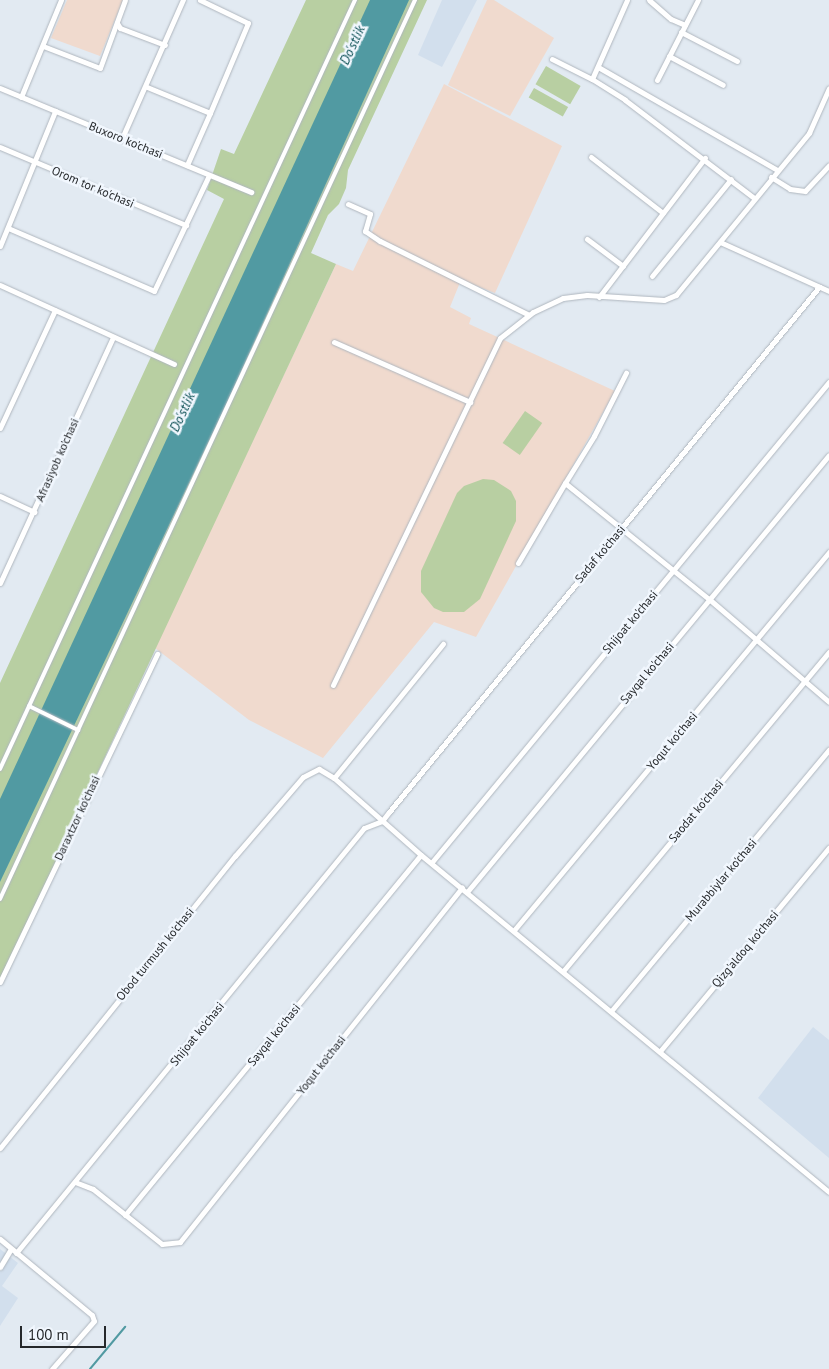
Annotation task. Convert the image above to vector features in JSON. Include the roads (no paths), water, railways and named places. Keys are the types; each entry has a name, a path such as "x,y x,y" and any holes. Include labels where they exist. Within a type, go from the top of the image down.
{"street":[{"path":"21,97 61,0"},
{"path":"42,46 100,68 125,0"},
{"path":"122,138 165,46 183,0"},
{"path":"187,166 248,23 200,0"},
{"path":"0,769 355,0"},
{"path":"0,899 415,0"},
{"path":"592,79 627,0"},
{"path":"649,0 671,19 685,25"},
{"path":"657,80 698,0"},
{"path":"117,23 120,28 165,46"},
{"path":"681,32 737,61"},
{"path":"669,56 723,85"},
{"path":"552,59 592,79 626,100 754,198"},
{"path":"598,67 777,170"},
{"path":"147,86 210,113"},
{"name":"Buxoro ko'chasi","path":"0,88 54,112 251,192"},
{"path":"333,685 500,338 529,315 563,298 599,296 664,300 676,295 809,133 829,88"},
{"path":"0,246 54,112"},
{"name":"Orom tor ko'chasi","path":"0,148 186,225"},
{"path":"591,156 663,213"},
{"path":"599,296 704,158"},
{"path":"771,177 790,189 805,191 829,165"},
{"path":"8,228 154,291 209,175"},
{"path":"652,276 731,179"},
{"path":"348,204 370,214 365,231 380,241 529,315"},
{"path":"587,238 623,266"},
{"path":"720,242 829,292"},
{"path":"0,285 174,364"},
{"name":"Sadaf ko'chasi","path":"382,821 819,287"},
{"path":"0,428 55,310"},
{"name":"Afrasiyob ko'chasi","path":"0,583 113,337"},
{"path":"334,342 470,402"},
{"path":"518,563 594,436 626,373"},
{"name":"Shijoat ko'chasi","path":"432,862 829,382"},
{"name":"Sayqal ko'chasi","path":"467,892 829,455"},
{"path":"565,483 709,599 803,682 829,702"},
{"path":"0,496 34,512"},
{"name":"Yoqut ko'chasi","path":"514,930 829,552"},
{"path":"443,644 334,778 422,855 661,1050 692,1081 829,1192"},
{"name":"Saodat ko'chasi","path":"564,970 829,652"},
{"name":"Daraxtzor ko'chasi","path":"0,982 157,654"},
{"path":"29,706 78,730"},
{"name":"Murabbiylar ko'chasi","path":"612,1010 829,750"},
{"name":"Obod turmush ko'chasi","path":"0,1148 235,856 303,777 319,769 334,778"},
{"name":"Shijoat ko'chasi","path":"0,1267 75,1182 364,828 382,821"},
{"name":"Qizg'aldoq ko'chasi","path":"661,1050 829,848"},
{"name":"Sayqal ko'chasi","path":"125,1214 422,855"},
{"name":"Yoqut ko'chasi","path":"125,1214 162,1244 180,1242 462,887"},
{"path":"75,1182 93,1189 125,1214"},
{"path":"0,1239 92,1314 94,1321 52,1369"}],"water":[{"name":"Do'stlik","path":"370,0 409,0 226,405 0,882 0,799"}],"waterway":[{"path":"90,1369 125,1327"}]}
